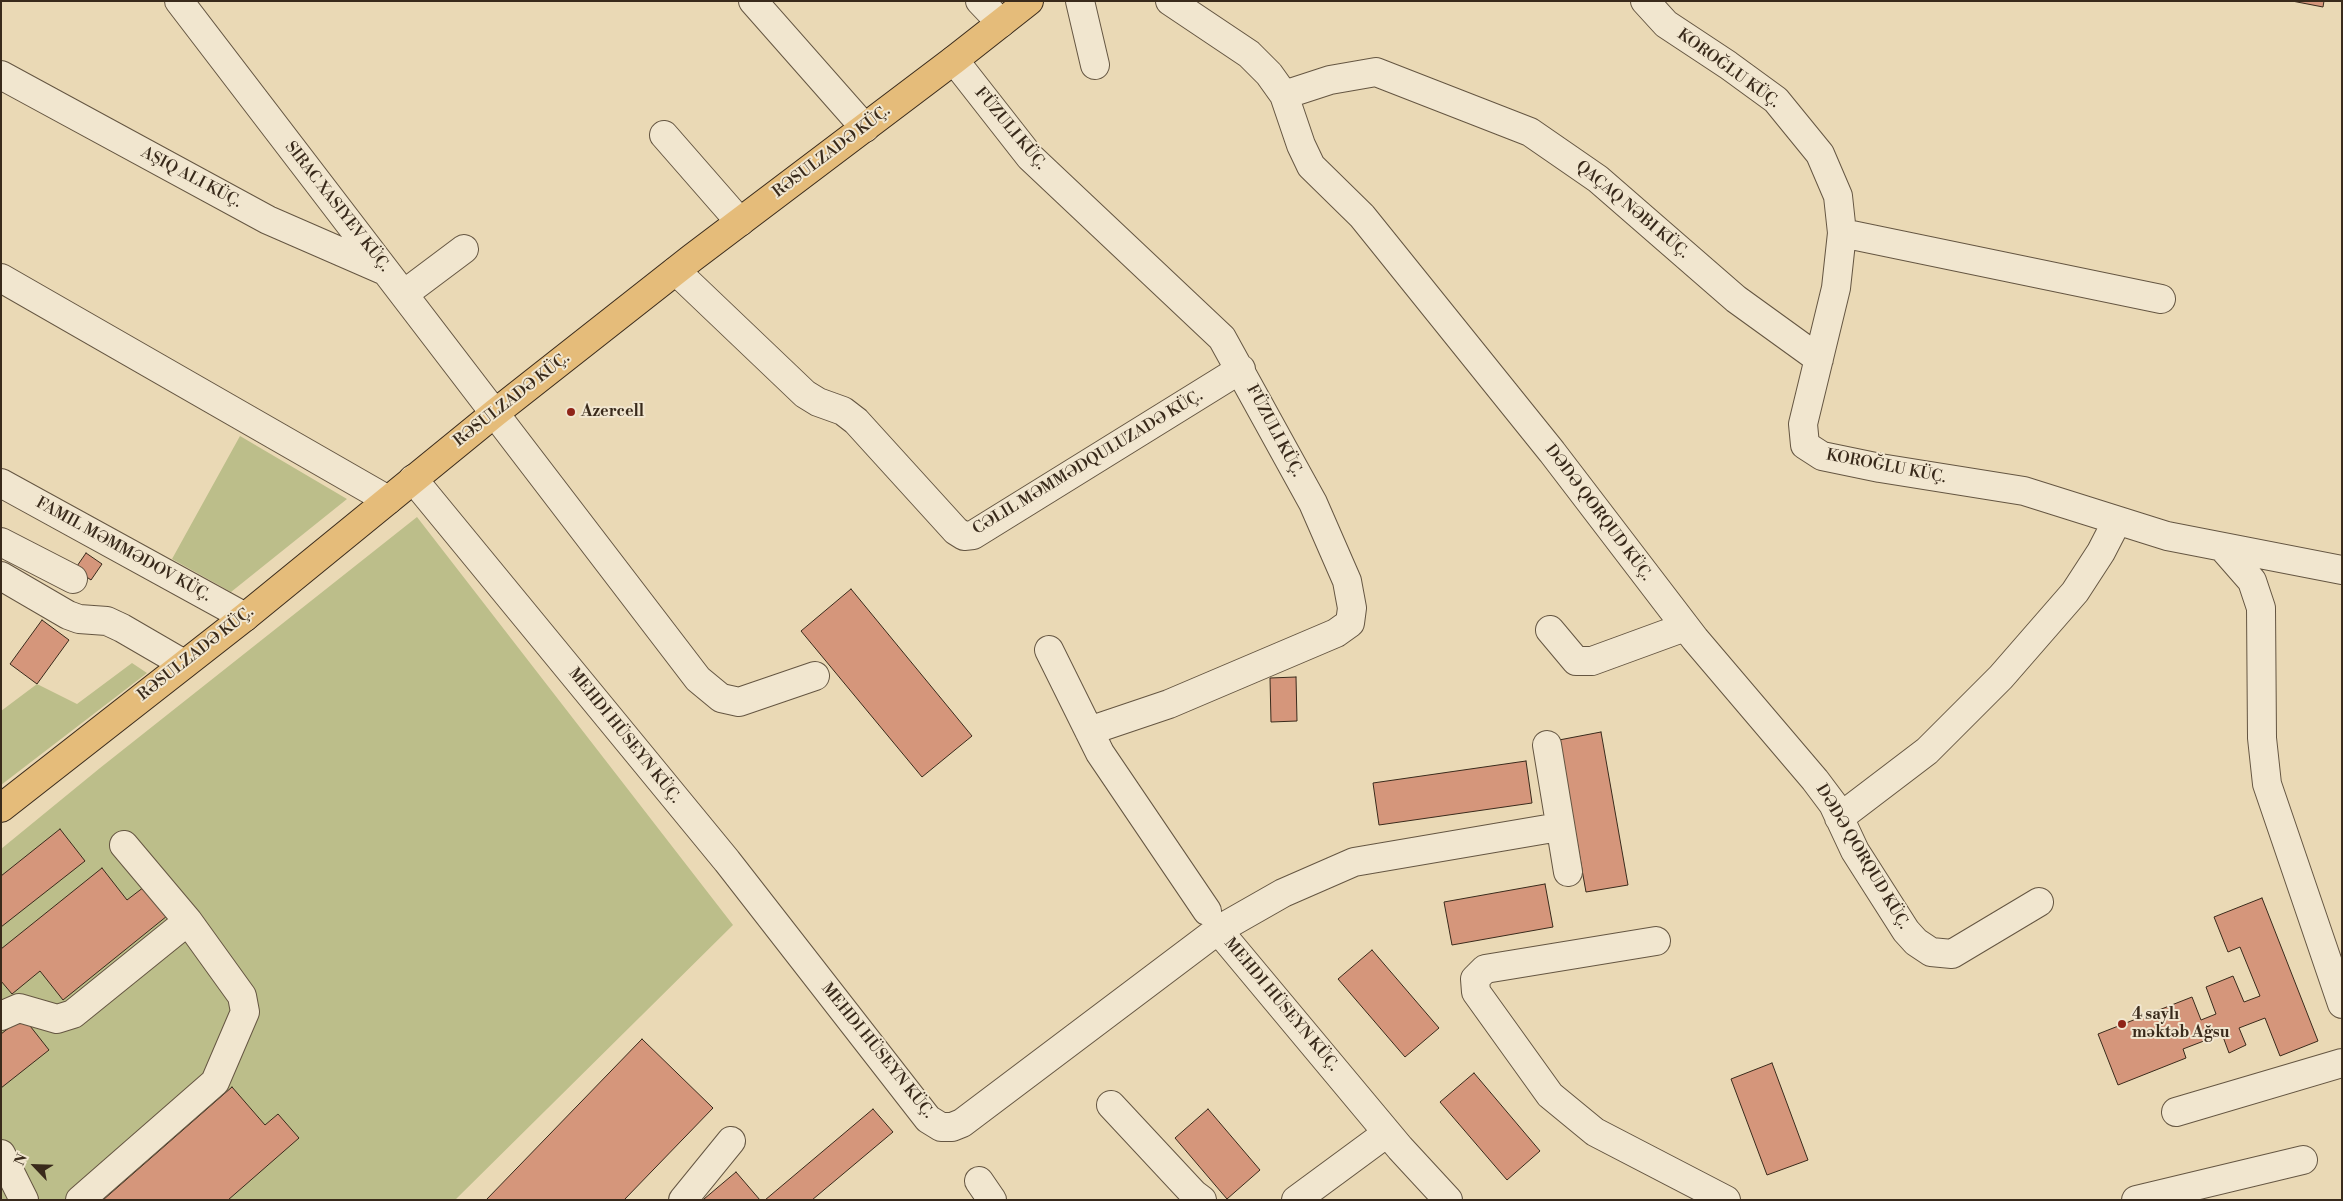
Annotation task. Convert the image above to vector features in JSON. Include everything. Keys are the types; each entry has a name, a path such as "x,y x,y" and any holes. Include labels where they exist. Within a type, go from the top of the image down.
{"main road":[{"name":"RƏSULZADƏ KÜÇ.","path":"1,808 245,617 495,413 676,271 1029,1"}],"street":[{"path":"753,1 865,128"},
{"path":"980,1 1001,23"},
{"path":"1080,1 1095,65"},
{"name":"DƏDƏ QORQUD KÜÇ.","path":"1170,1 1249,54 1269,74 1284,95 1301,145 1311,166 1362,216 1552,452 1685,627 1815,780 1833,804 1855,851 1906,931 1916,942 1932,952 1952,954 2038,902"},
{"name":"KOROĞLU KÜÇ.","path":"1645,1 1666,24 1728,65 1776,100 1820,154 1838,196 1842,233 1836,288 1803,424 1806,445 1822,456 1880,468 2024,491 2167,536 2224,549 2342,570"},
{"path":"185,5 698,679 721,698 738,702 815,676"},
{"name":"FÜZULI KÜÇ.","path":"954,60 1030,157 1222,338 1313,503 1348,581 1352,608 1350,623 1336,632 1169,704 1089,731"},
{"name":"QAÇAQ NƏBI KÜÇ.","path":"1284,95 1330,80 1376,72 1530,132 1598,179 1736,299 1819,359"},
{"path":"1,75 268,220 386,271"},
{"path":"664,135 740,222"},
{"path":"1842,233 2161,299"},
{"path":"404,294 464,249"},
{"name":"CƏLIL MƏMMƏDQULUZADƏ KÜÇ.","path":"676,271 805,394 818,402 843,410 856,421 956,531 964,536 973,535 1241,370"},
{"path":"1,278 388,500"},
{"name":"MEHDI HÜSEYN KÜÇ.","path":"413,479 727,861 928,1119 941,1126 952,1127 962,1123 1212,920 1387,1133 1448,1200"},
{"name":"FAMIL MƏMMƏDOV KÜÇ.","path":"1,483 245,617"},
{"path":"1840,818 1927,751 2001,677 2074,592 2100,552 2117,521"},
{"path":"1,542 73,579"},
{"path":"2224,549 2252,581 2261,608 2262,738 2267,784 2342,1004"},
{"path":"1,576 68,615 79,619 107,622 184,664"},
{"path":"1550,630 1576,661 1592,661 1685,627"},
{"path":"1049,650 1100,753 1212,920 1283,893 1354,862 1559,827"},
{"path":"1547,745 1559,827 1568,872"},
{"path":"80,1200 215,1082 245,1012 242,996 188,921 124,844"},
{"path":"1,1016 19,1008 58,1019 73,1014 188,921"},
{"path":"1656,940 1485,969 1475,979 1476,992 1550,1095 1595,1132 1726,1200"},
{"path":"2176,1112 2342,1063"},
{"path":"1111,1104 1194,1194 1202,1200"},
{"path":"1296,1200 1387,1133"},
{"path":"683,1200 731,1141"},
{"path":"1,1154 24,1200"},
{"path":"2136,1200 2302,1160"}],"green space":[{"path":"240,436 347,499 231,592 172,559"},
{"path":"417,517 733,925 455,1200 1,1200 1,849 100,768"},
{"path":"132,663 147,673 1,785 1,711 37,684 77,704"}],"building":[{"path":"2292,1 2324,1 2323,7"},
{"path":"86,553 102,564 91,580 75,569"},
{"path":"851,589 972,736 922,777 801,631"},
{"path":"42,620 69,640 37,684 10,664"},
{"path":"1296,677 1297,721 1271,722 1270,678"},
{"path":"1601,732 1628,885 1586,892 1559,740"},
{"path":"1526,761 1532,803 1379,825 1373,783"},
{"path":"60,829 85,861 1,927 1,876"},
{"path":"102,868 127,900 144,887 167,916 63,1000 40,971 12,994 1,981 1,949"},
{"path":"1545,884 1553,927 1452,945 1444,902"},
{"path":"2262,898 2318,1041 2280,1056 2265,1018 2239,1028 2246,1045 2229,1053 2222,1034 2183,1049 2186,1058 2118,1085 2098,1034 2192,997 2201,1020 2216,1014 2206,987 2233,976 2244,1002 2260,996 2240,947 2228,952 2214,917"},
{"path":"1372,950 1439,1028 1405,1057 1338,979"},
{"path":"23,1017 49,1050 1,1088 1,1034"},
{"path":"642,1039 713,1108 624,1200 486,1200"},
{"path":"1772,1063 1808,1160 1767,1175 1731,1079"},
{"path":"1474,1073 1540,1151 1507,1180 1440,1102"},
{"path":"232,1087 265,1125 278,1114 299,1138 228,1200 103,1200"},
{"path":"873,1109 893,1132 812,1200 765,1200"},
{"path":"1208,1109 1260,1170 1227,1199 1175,1138"},
{"path":"736,1172 760,1200 704,1200 704,1199"}],"place":[{"name":"Azercell","path":"571,412"},
{"name":"4 saylı məktəb Ağsu","path":"2122,1024"}]}
